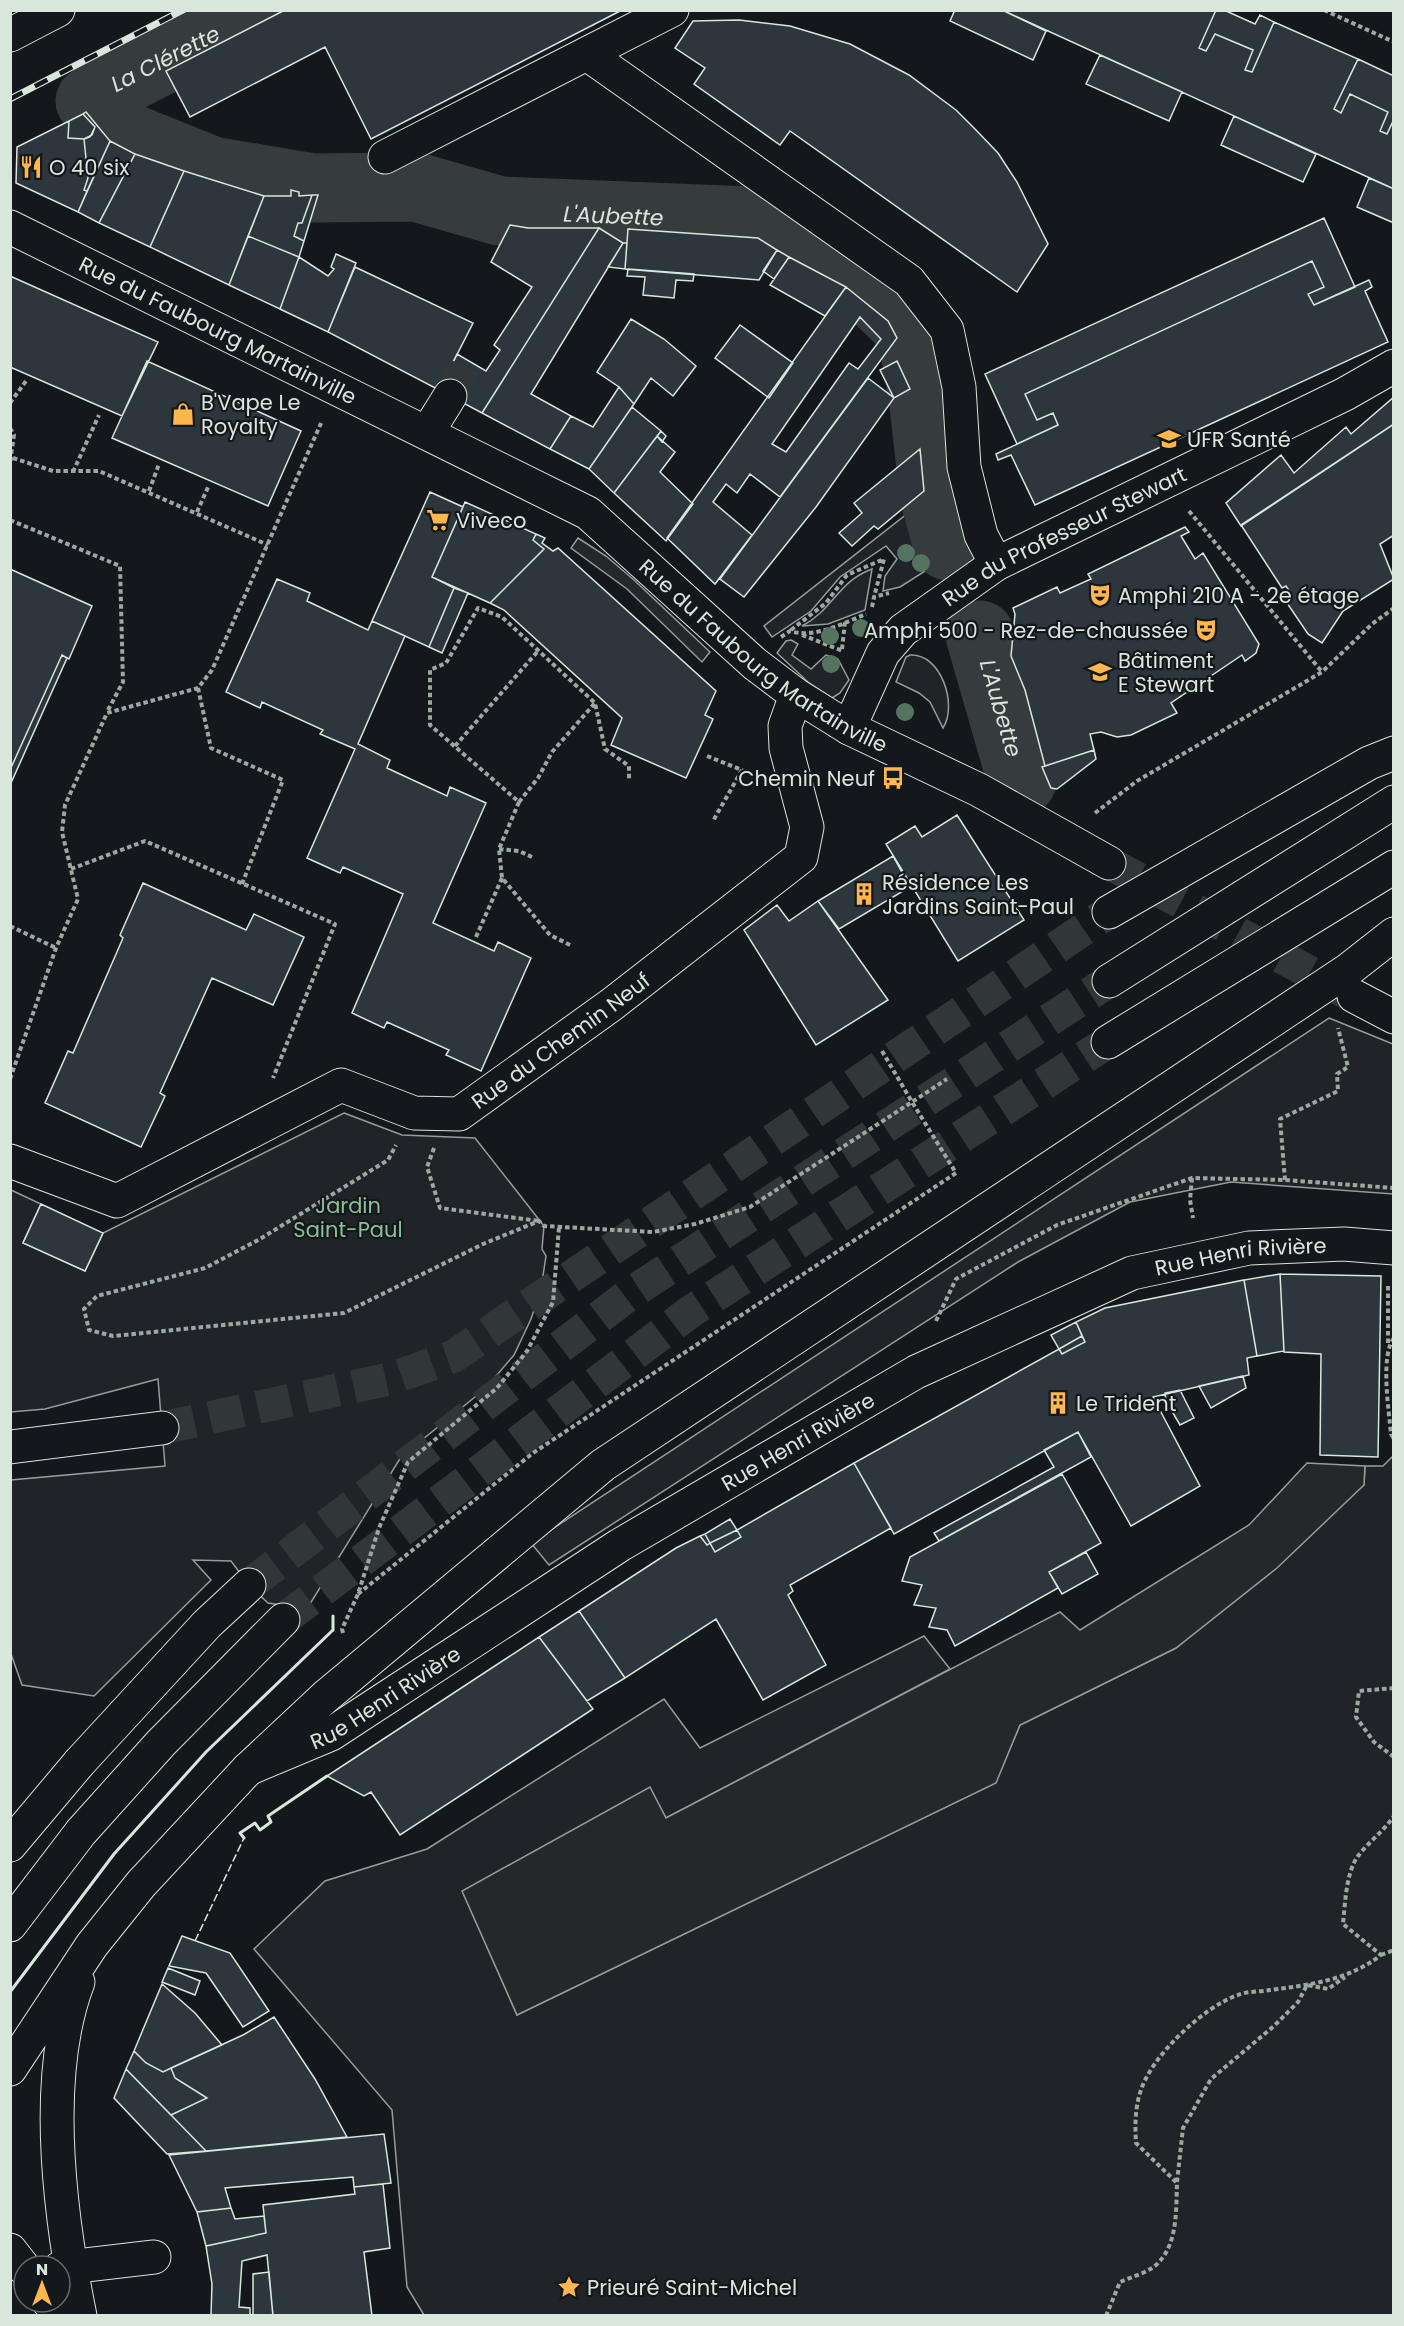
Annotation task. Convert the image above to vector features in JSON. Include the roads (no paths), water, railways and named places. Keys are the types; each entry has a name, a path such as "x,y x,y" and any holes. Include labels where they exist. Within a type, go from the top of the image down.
{"main road":[{"path":"10,35 58,10"},
{"path":"385,157 672,10"},
{"path":"587,54 909,282 947,330 959,387 964,467 981,535 996,564"},
{"name":"Rue du Faubourg Martainville","path":"10,227 588,513 755,664 796,695 849,728 979,790 1109,863"},
{"name":"Rue du Professeur Stewart","path":"849,728 883,653 903,630 996,564 1345,394 1394,366"},
{"path":"427,433 450,396"},
{"name":"Rue du Chemin Neuf","path":"10,1161 117,1201 341,1085 414,1113 459,1114 611,1005 801,858 807,827 786,748 785,726 796,695"},
{"path":"1109,912 1370,763 1394,753"},
{"path":"1109,981 1394,802"},
{"path":"1108,1042 1394,867"},
{"path":"10,2069 92,1945 141,1884 248,1769 355,1671 603,1465 1348,970 1394,934"},
{"name":"Rue Henri Rivière","path":"248,1769 331,1734 620,1545 916,1372 1132,1273 1250,1248 1344,1244 1394,1248"},
{"path":"10,1447 162,1428"},
{"path":"10,1845 79,1764 183,1649 249,1585"},
{"path":"10,1925 81,1832 153,1752 284,1620"},
{"path":"64,2254 56,2140 59,2081 65,2032 75,1991 92,1945"},
{"path":"72,2267 154,2257"},
{"path":"72,2290 80,2316"}],"waterway":[{"name":"La Clérette","path":"101,91 261,10"},
{"path":"90,101 101,91"},
{"name":"L'Aubette","path":"90,101 120,134 212,171 313,188 416,187 500,211 750,221 857,278 911,330 923,396 934,495 948,546"},
{"name":"L'Aubette","path":"980,635 1022,781"}],"tunnel":[{"path":"450,396 467,360"},
{"path":"1109,863 1353,996"},
{"path":"162,1428 393,1378 454,1356 1109,912"},
{"path":"249,1585 631,1293 1109,981"},
{"path":"283,1620 690,1312 1108,1042"}],"railway":[{"path":"10,99 183,10"}],"place":[{"name":"O 40 six","path":"31,167"},
{"name":"B'Vape Le Royalty","path":"183,414"},
{"name":"UFR Santé","path":"1169,439"},
{"name":"Viveco","path":"438,520"},
{"name":"Amphi 210 A - 2e étage","path":"1100,595"},
{"name":"Amphi 500 - Rez-de-chaussée","path":"1206,630"},
{"name":"Bâtiment E Stewart","path":"1100,672"},
{"name":"Chemin Neuf","path":"893,778"},
{"name":"Résidence Les Jardins Saint-Paul","path":"864,894"},
{"name":"Le Trident","path":"1058,1403"},
{"name":"Prieuré Saint-Michel","path":"569,2287"}],"park label":[{"name":"Jardin Saint-Paul","path":"348,1217"}]}
